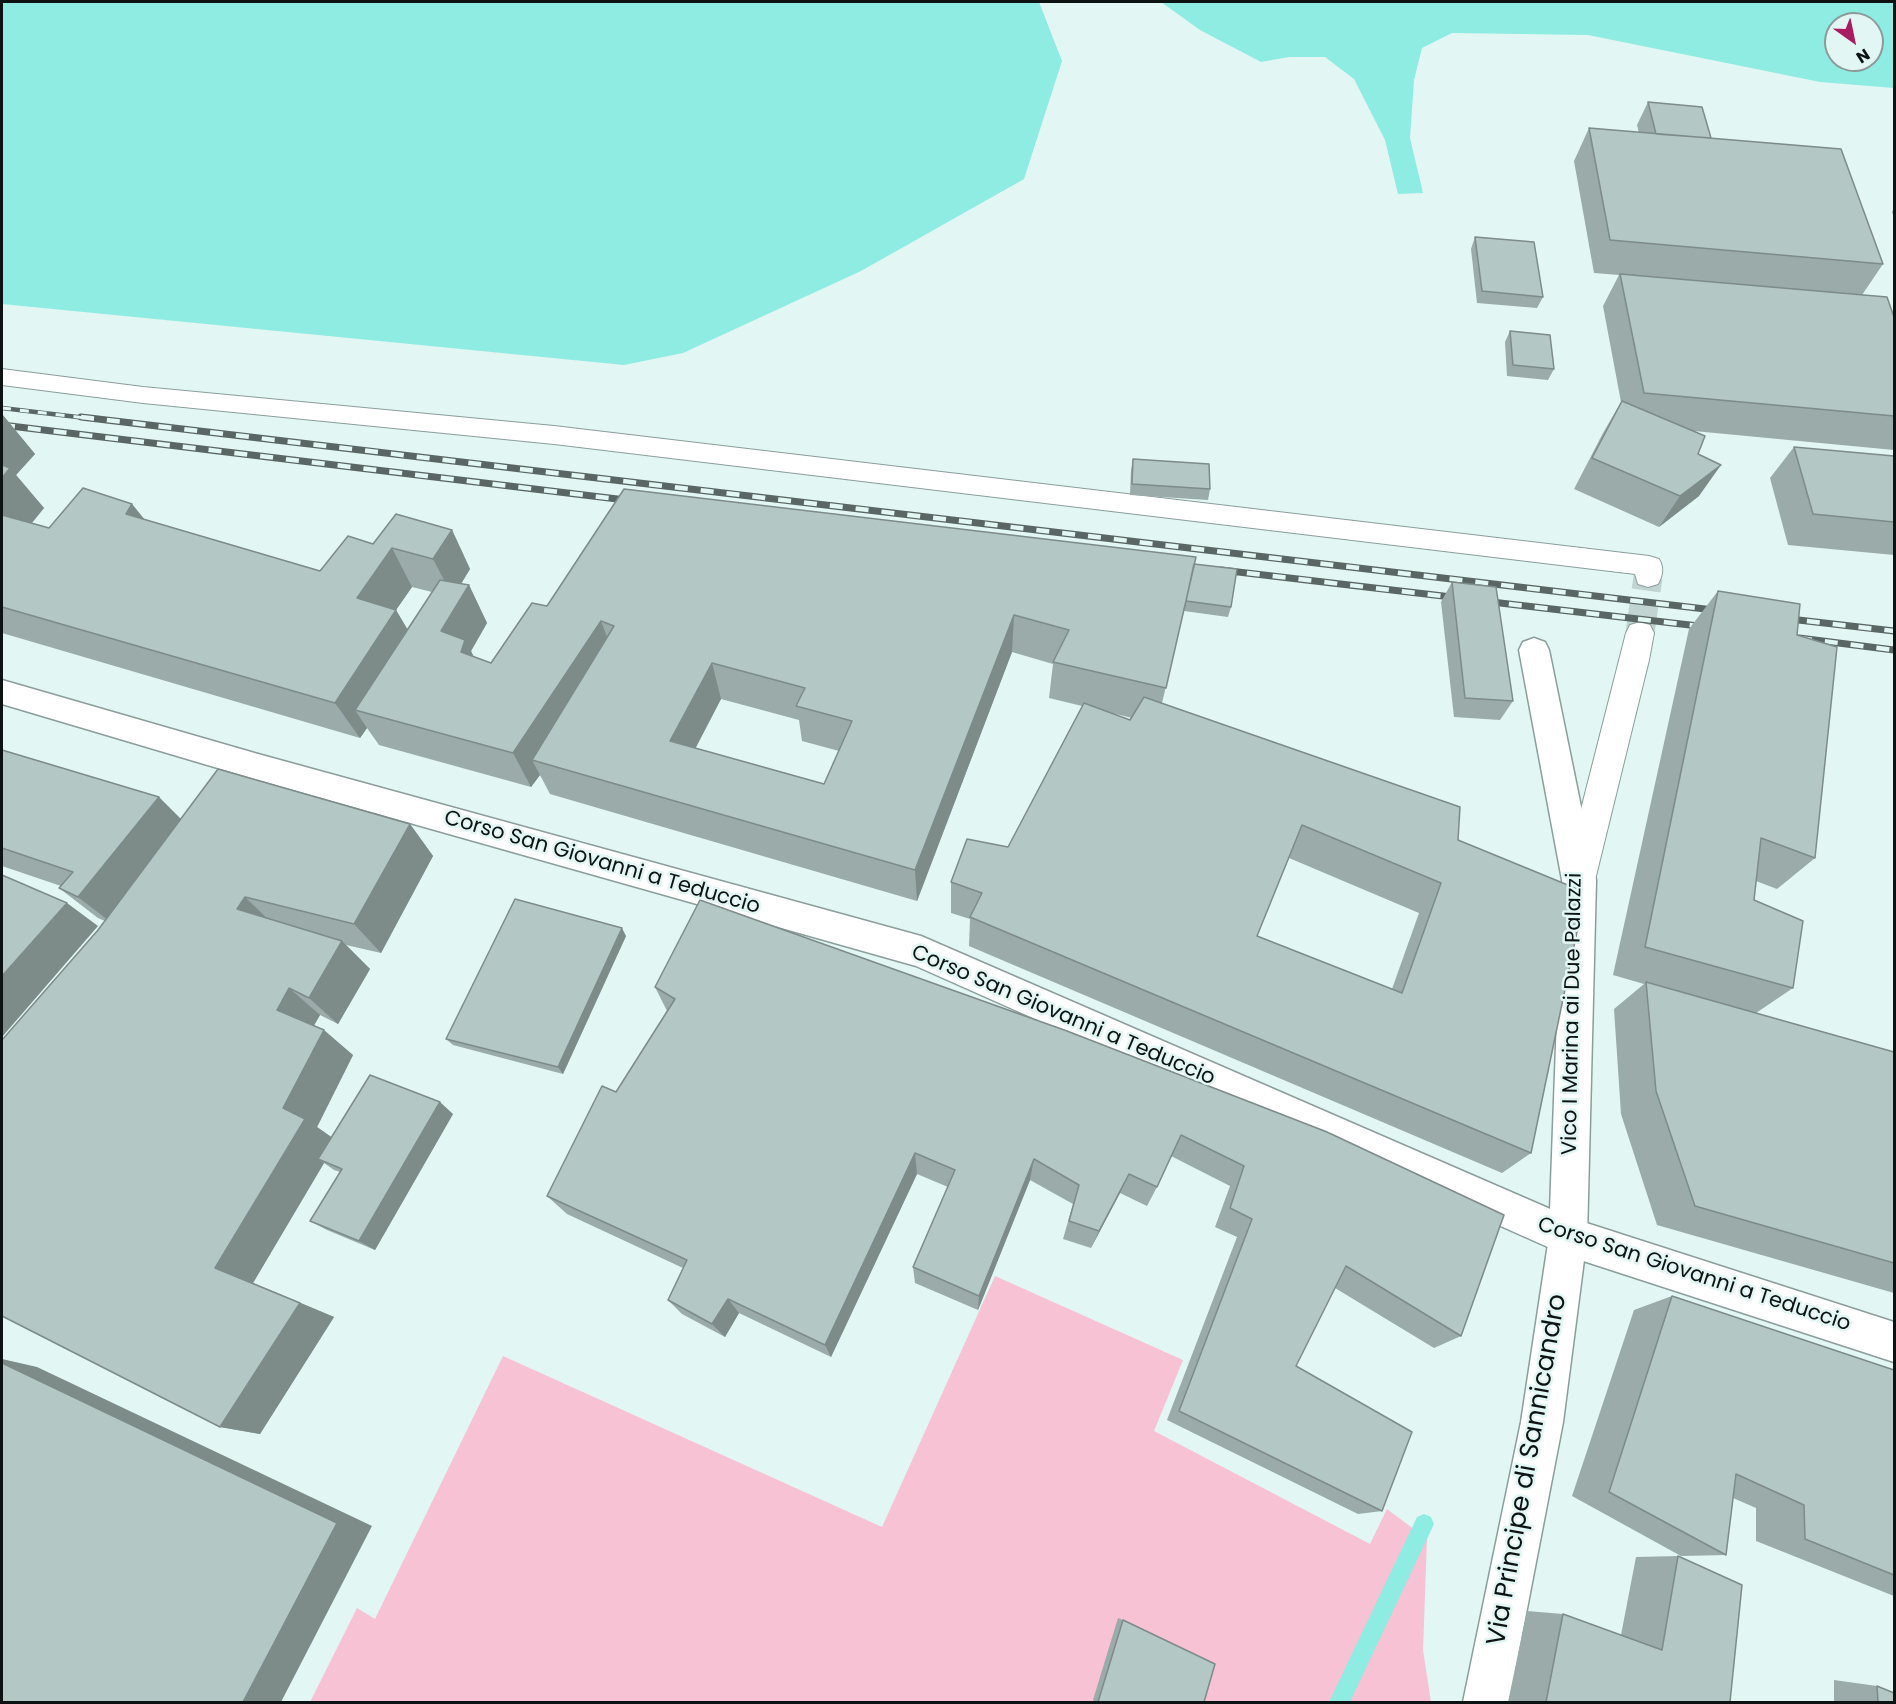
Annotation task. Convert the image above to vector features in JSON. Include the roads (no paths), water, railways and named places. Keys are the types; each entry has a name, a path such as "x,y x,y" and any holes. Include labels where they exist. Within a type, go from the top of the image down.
{"main road":[{"name":"Vico I Marina ai Due Palazzi","path":"1534,650 1579,880 1568,1238"},
{"name":"Corso San Giovanni a Teduccio","path":"2,692 248,780 921,952 1568,1238 1894,1342"},
{"name":"Via Principe di Sannicandro","path":"1486,1702 1542,1422 1568,1238"}],"street":[{"path":"2,377 143,395 554,435 1649,566 1648,577"},
{"path":"1579,880 1640,633"}],"water":[{"path":"2,2 1039,2 1062,61 1024,179 861,271 683,353 624,365 2,304"},
{"path":"1161,2 1894,2 1894,88 1820,82 1588,35 1452,33 1422,48 1414,80 1410,138 1423,193 1398,194 1385,140 1354,79 1325,57 1289,57 1261,62 1200,30"}],"waterway":[{"path":"1339,1702 1424,1524"}],"tunnel":[{"path":"1640,633 1648,577"}],"railway":[{"path":"2,408 94,419"},
{"path":"81,417 1722,611"},
{"path":"2,425 634,501"},
{"path":"1221,570 1460,598"},
{"path":"1483,601 1707,627"},
{"path":"1781,618 1894,631"},
{"path":"1799,638 1894,650"}]}
